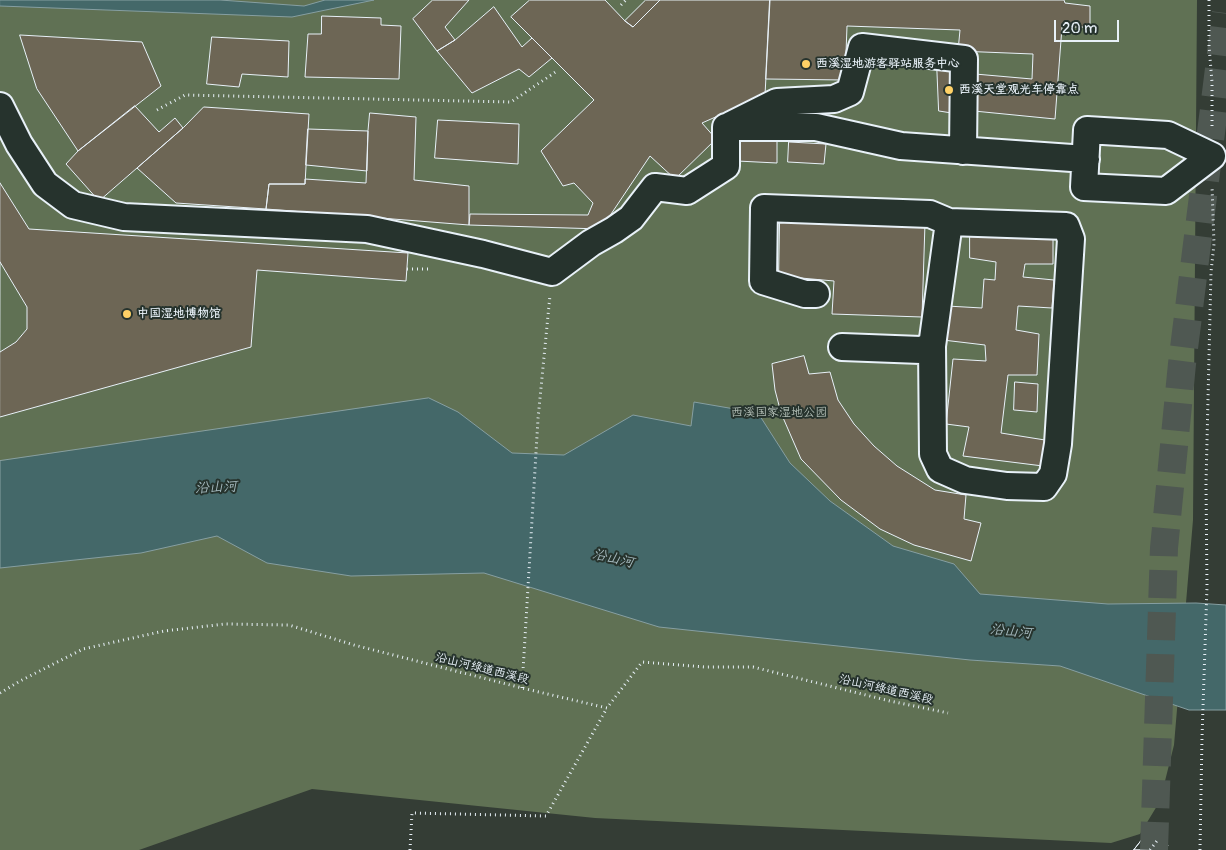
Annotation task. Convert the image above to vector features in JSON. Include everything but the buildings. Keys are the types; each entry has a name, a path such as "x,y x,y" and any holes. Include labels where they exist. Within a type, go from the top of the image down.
{"street":[{"path":"726,127 777,102 834,99 850,92 862,47 964,59 963,150"},
{"path":"0,106 19,144 45,184 73,205 124,217 367,229 483,254 552,272 591,242 614,230 631,218 654,187 687,192 726,166 726,127"},
{"path":"726,127 816,127 901,146 1086,159"},
{"path":"1087,130 1168,135 1212,156 1166,192 1084,187 1087,130"},
{"path":"816,294 805,294 763,281 764,208 930,214 949,222 1066,226 1070,239 1058,444 1053,474 1044,487 1007,486 964,480 940,469 933,454 932,346 949,222"},
{"path":"842,347 921,350 932,346"}],"path":[{"path":"621,5 626,0"},
{"path":"1200,850 1207,586 1206,484 1211,272 1214,244 1209,0"},
{"path":"157,110 185,95 511,102 557,71"},
{"path":"522,688 538,419 552,272"},
{"name":"沿山河绿道西溪段","path":"0,692 83,649 164,631 224,624 289,626 354,646 607,708 642,662 705,667 753,667 948,713"},
{"path":"410,850 412,813 546,816 607,708"},
{"path":"1150,850 1159,838"}],"green space":[{"name":"西溪国家湿地公园","path":"0,0 1197,0 1193,520 1174,745 1160,801 1140,834 1111,843 595,818 312,789 139,850 0,850"}],"water":[{"path":"0,0 220,0 304,6 325,0 374,0 292,17 0,6"},
{"name":"沿山河","path":"429,398 458,412 512,453 564,455 633,415 691,426 694,402 758,413 790,463 830,501 893,546 954,564 980,594 1108,604 1196,603 1226,605 1226,710 1189,710 1060,666 970,660 659,627 484,573 351,576 267,563 217,536 141,553 0,568 0,461"}],"tunnel":[{"path":"1154,850 1164,548 1182,364 1226,13"}],"place":[{"name":"西溪湿地游客驿站服务中心","path":"806,64"},
{"name":"西溪天堂观光车停靠点","path":"949,90"},
{"name":"中国湿地博物馆","path":"127,314"}]}
